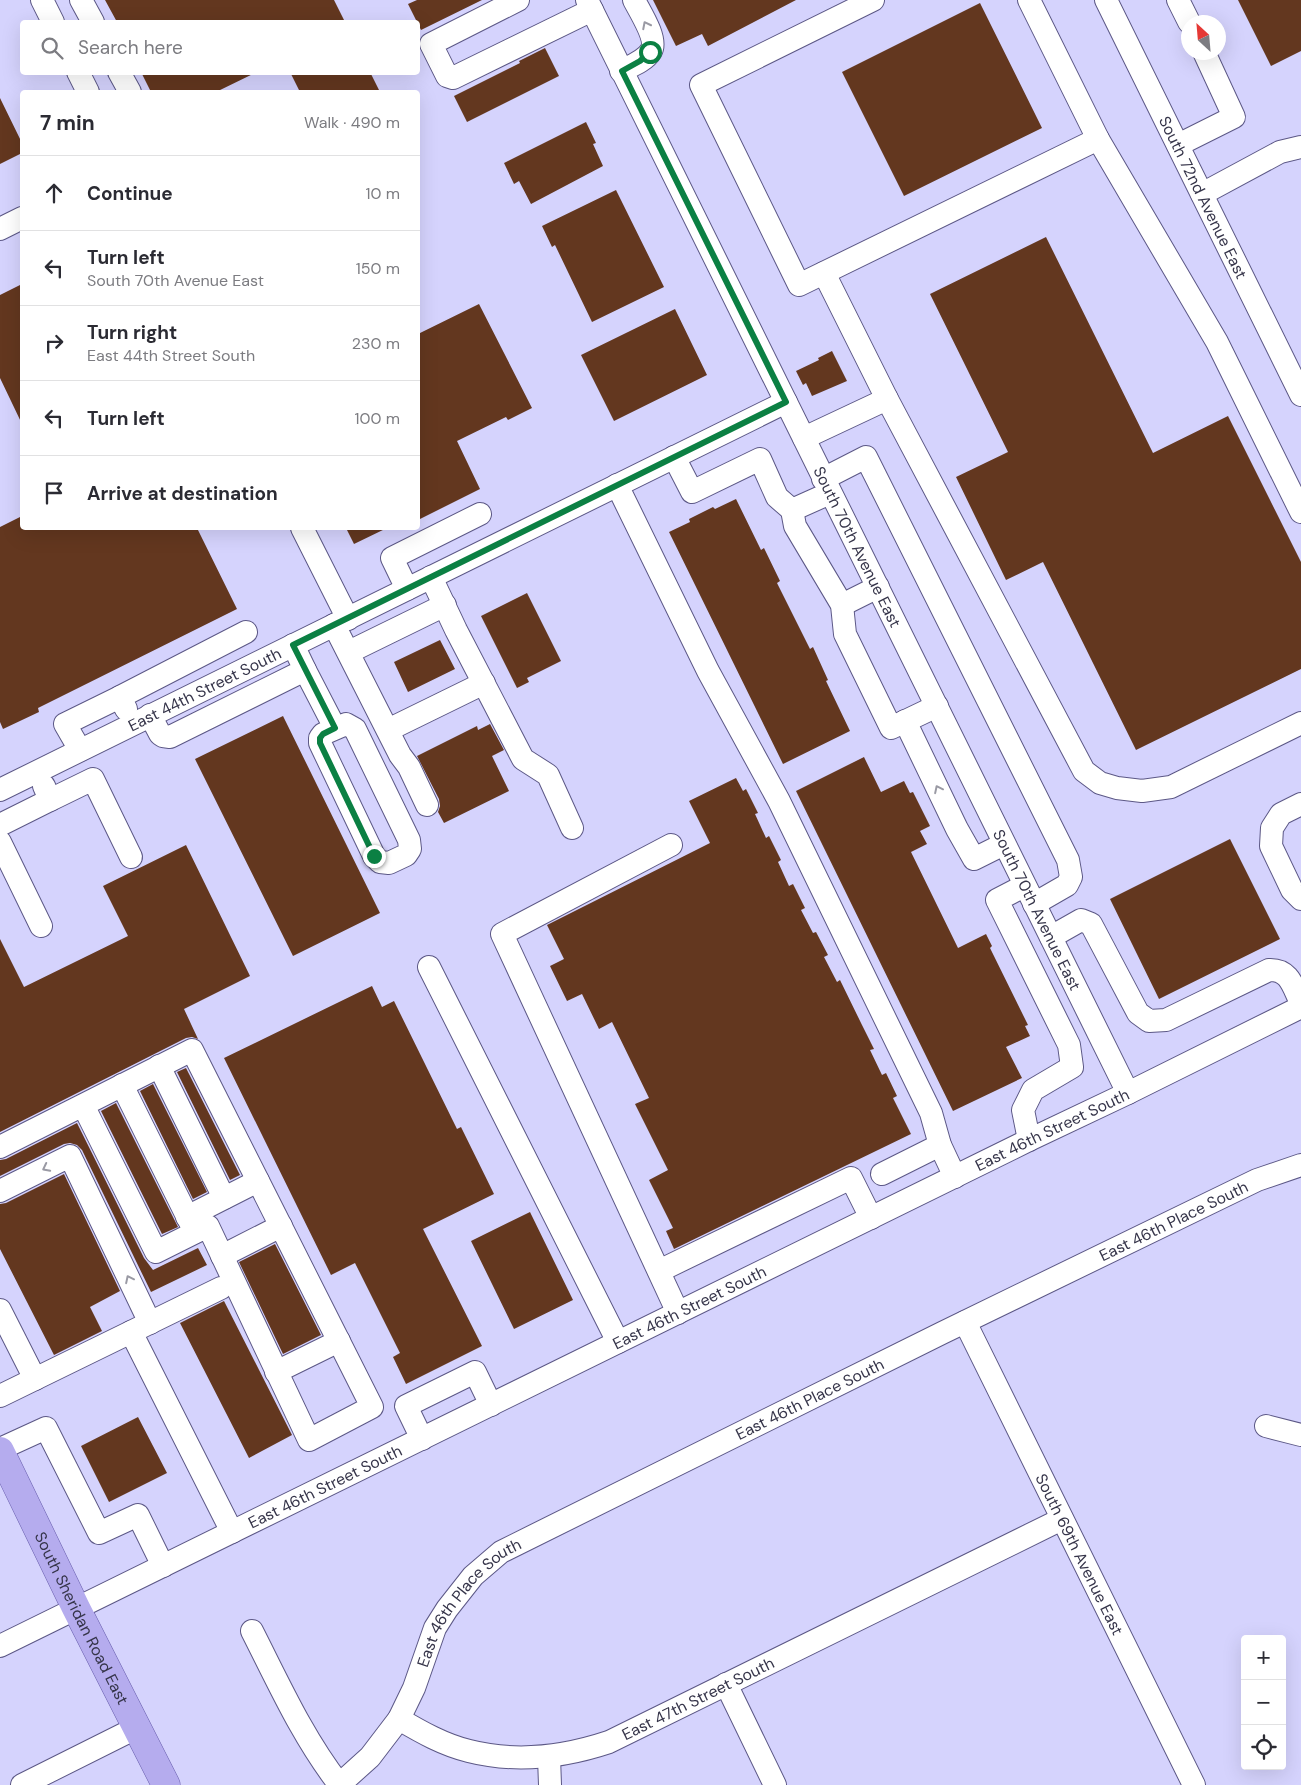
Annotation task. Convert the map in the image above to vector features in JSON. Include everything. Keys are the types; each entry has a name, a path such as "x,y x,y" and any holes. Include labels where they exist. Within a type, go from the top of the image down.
{"main road":[{"name":"South Sheridan Road East","path":"0,1450 76,1608 166,1785"}],"street":[{"path":"42,0 52,20"},
{"path":"81,0 92,20"},
{"path":"518,0 431,44 447,76 453,78 590,5"},
{"path":"622,71 640,61 650,52 653,44 651,34 634,0"},
{"path":"873,0 701,85 799,285 1098,139"},
{"path":"1029,0 1098,139 1216,342 1301,512"},
{"path":"1178,0 1186,15"},
{"name":"South 72nd Avenue East","path":"1113,2 1178,145 1301,395"},
{"name":"South 70th Avenue East","path":"590,5 1128,1093"},
{"path":"1178,145 1234,117 1208,60"},
{"path":"80,75 87,90"},
{"path":"121,75 129,90"},
{"path":"1202,194 1280,152 1301,147"},
{"path":"0,229 20,219"},
{"path":"824,273 887,399 1084,771 1100,783 1118,788 1142,791 1171,787 1301,723"},
{"path":"804,438 887,399"},
{"name":"East 44th Street South","path":"0,790 786,402"},
{"path":"792,510 866,457 1068,860 1071,877 1067,886 997,900 1069,1045 1072,1067 1033,1090 1023,1110 1030,1140"},
{"path":"674,458 692,492 760,459 777,497 792,510 795,526 842,605 845,634 891,728 937,706"},
{"path":"617,485 708,671 779,802 931,1113 940,1145 955,1177"},
{"path":"407,589 392,558 480,514"},
{"path":"303,530 341,622 349,652 427,805"},
{"path":"431,577 523,759 548,775 572,828"},
{"path":"842,605 878,587"},
{"path":"349,652 445,605"},
{"path":"80,750 65,724 120,698 246,632"},
{"path":"293,645 335,728"},
{"path":"120,698 141,719 160,734 170,736 305,670"},
{"path":"388,730 484,683"},
{"path":"905,721 957,829 974,859 1004,844"},
{"path":"346,724 355,729 409,840 410,849 406,855 389,864 380,862 374,856 320,743 320,738 323,734 335,728 346,724"},
{"path":"37,772 50,800"},
{"path":"0,825 93,779 131,857"},
{"path":"1301,804 1281,814 1272,828 1272,846 1292,890 1301,899"},
{"path":"0,842 41,926"},
{"path":"671,845 502,934 678,1312"},
{"path":"1051,938 1081,920 1091,924 1138,1013 1149,1021 1166,1020 1268,970 1278,969 1286,974 1301,1003"},
{"path":"429,967 618,1342"},
{"name":"East 46th Street South","path":"0,1646 1301,1007"},
{"path":"0,1146 192,1050 372,1407 309,1440 208,1226 191,1224"},
{"path":"159,1066 224,1198"},
{"path":"122,1085 191,1224"},
{"path":"83,1105 156,1252 224,1198 258,1181"},
{"path":"882,1174 940,1145"},
{"path":"0,1191 70,1156 141,1327 232,1532"},
{"name":"East 46th Place South","path":"399,1719 414,1688 435,1628 457,1595 473,1576 501,1552 965,1322 1257,1180 1301,1165"},
{"path":"659,1271 851,1178 871,1218"},
{"path":"222,1256 281,1226"},
{"path":"0,1396 221,1288"},
{"path":"0,1310 35,1379"},
{"name":"South 69th Avenue East","path":"965,1322 1194,1785"},
{"path":"276,1372 339,1341"},
{"path":"422,1439 406,1406 466,1376 475,1372 491,1405"},
{"path":"1266,1426 1301,1435"},
{"path":"0,1450 46,1428 99,1533 138,1515 163,1566"},
{"name":"East 47th Street South","path":"399,1719 430,1736 468,1751 502,1757 549,1756 583,1750 609,1742 1062,1519"},
{"path":"252,1632 302,1729 339,1785 370,1757 399,1719"},
{"path":"726,1684 775,1785"},
{"path":"22,1785 136,1728"},
{"path":"549,1756 550,1785"}],"building":[{"path":"105,0 334,0 344,20 116,20"},
{"path":"417,0 482,0 421,30 420,20 416,20 408,4"},
{"path":"653,0 796,0 708,46 702,34 676,46"},
{"path":"1238,0 1301,0 1301,51 1271,66"},
{"path":"980,3 1042,128 904,196 842,72"},
{"path":"545,48 559,76 467,122 454,96 520,63 519,61"},
{"path":"142,75 251,75 220,90 150,90"},
{"path":"292,75 372,75 379,90 299,90"},
{"path":"0,98 20,139 20,154 0,164"},
{"path":"586,122 596,143 593,144 603,166 531,204 519,181 514,184 504,163"},
{"path":"616,190 664,287 592,322 555,245 552,247 542,226"},
{"path":"1046,237 1153,453 1228,416 1301,562 1301,669 1136,750 1043,562 1006,580 956,477 1008,452 930,294"},
{"path":"20,285 20,420 0,378 0,295"},
{"path":"479,304 532,408 508,420 506,417 457,441 480,489 420,519 420,333"},
{"path":"675,309 707,375 614,421 581,355"},
{"path":"832,351 847,381 812,396 806,383 803,385 796,371 819,360 818,358"},
{"path":"736,499 761,550 764,548 780,581 777,583 810,649 813,647 828,680 826,681 850,731 783,764 669,532 690,522 689,519 713,507 715,509"},
{"path":"20,517 20,530 198,530 237,609 38,708 39,712 3,729 0,722 0,527"},
{"path":"347,530 383,530 354,544"},
{"path":"527,593 561,661 527,678 529,682 517,688 481,616"},
{"path":"440,640 455,669 408,692 394,662"},
{"path":"283,716 380,913 293,956 195,759"},
{"path":"490,724 504,750 492,756 509,791 444,823 438,812 440,806 439,799 417,756 477,726 478,730"},
{"path":"864,757 881,792 904,781 910,793 913,792 930,826 920,831 927,844 911,852 958,948 986,934 992,946 990,948 1028,1025 1025,1026 1030,1036 1006,1047 1022,1078 953,1111 796,791"},
{"path":"736,778 743,791 746,789 758,813 755,814 766,838 769,836 781,860 778,862 789,886 793,884 805,908 801,910 813,933 816,932 828,955 824,957 837,982 840,980 874,1049 870,1050 882,1075 886,1073 897,1096 893,1098 911,1134 674,1249 666,1231 673,1228 649,1180 668,1170 635,1104 649,1098 612,1022 599,1029 582,994 567,1001 550,966 564,959 547,925 710,843 689,801"},
{"path":"1230,839 1280,939 1159,999 1110,899"},
{"path":"186,845 250,976 184,1009 198,1039 186,1038 0,1132 0,939 24,987 128,936 103,886"},
{"path":"372,986 382,1007 394,1001 457,1129 461,1127 494,1194 423,1229 482,1346 406,1384 393,1357 400,1353 355,1263 331,1275 224,1058"},
{"path":"186,1068 240,1175 230,1180 177,1072"},
{"path":"153,1084 207,1192 193,1199 140,1091"},
{"path":"116,1103 178,1227 162,1234 101,1111"},
{"path":"77,1123 144,1258 153,1270 198,1248 207,1265 151,1292 82,1150 77,1145 64,1144 0,1176 0,1160 6,1159"},
{"path":"64,1174 120,1291 90,1307 102,1331 54,1355 0,1249 0,1204 6,1203"},
{"path":"530,1212 573,1300 514,1329 471,1241"},
{"path":"275,1244 321,1335 283,1354 239,1262"},
{"path":"224,1301 292,1435 249,1458 180,1323"},
{"path":"138,1417 167,1473 109,1502 81,1446"}],"route":[{"path":"374,856 320,743 320,738 323,734 335,728 293,645 786,402 622,71 640,61 650,52"}]}
